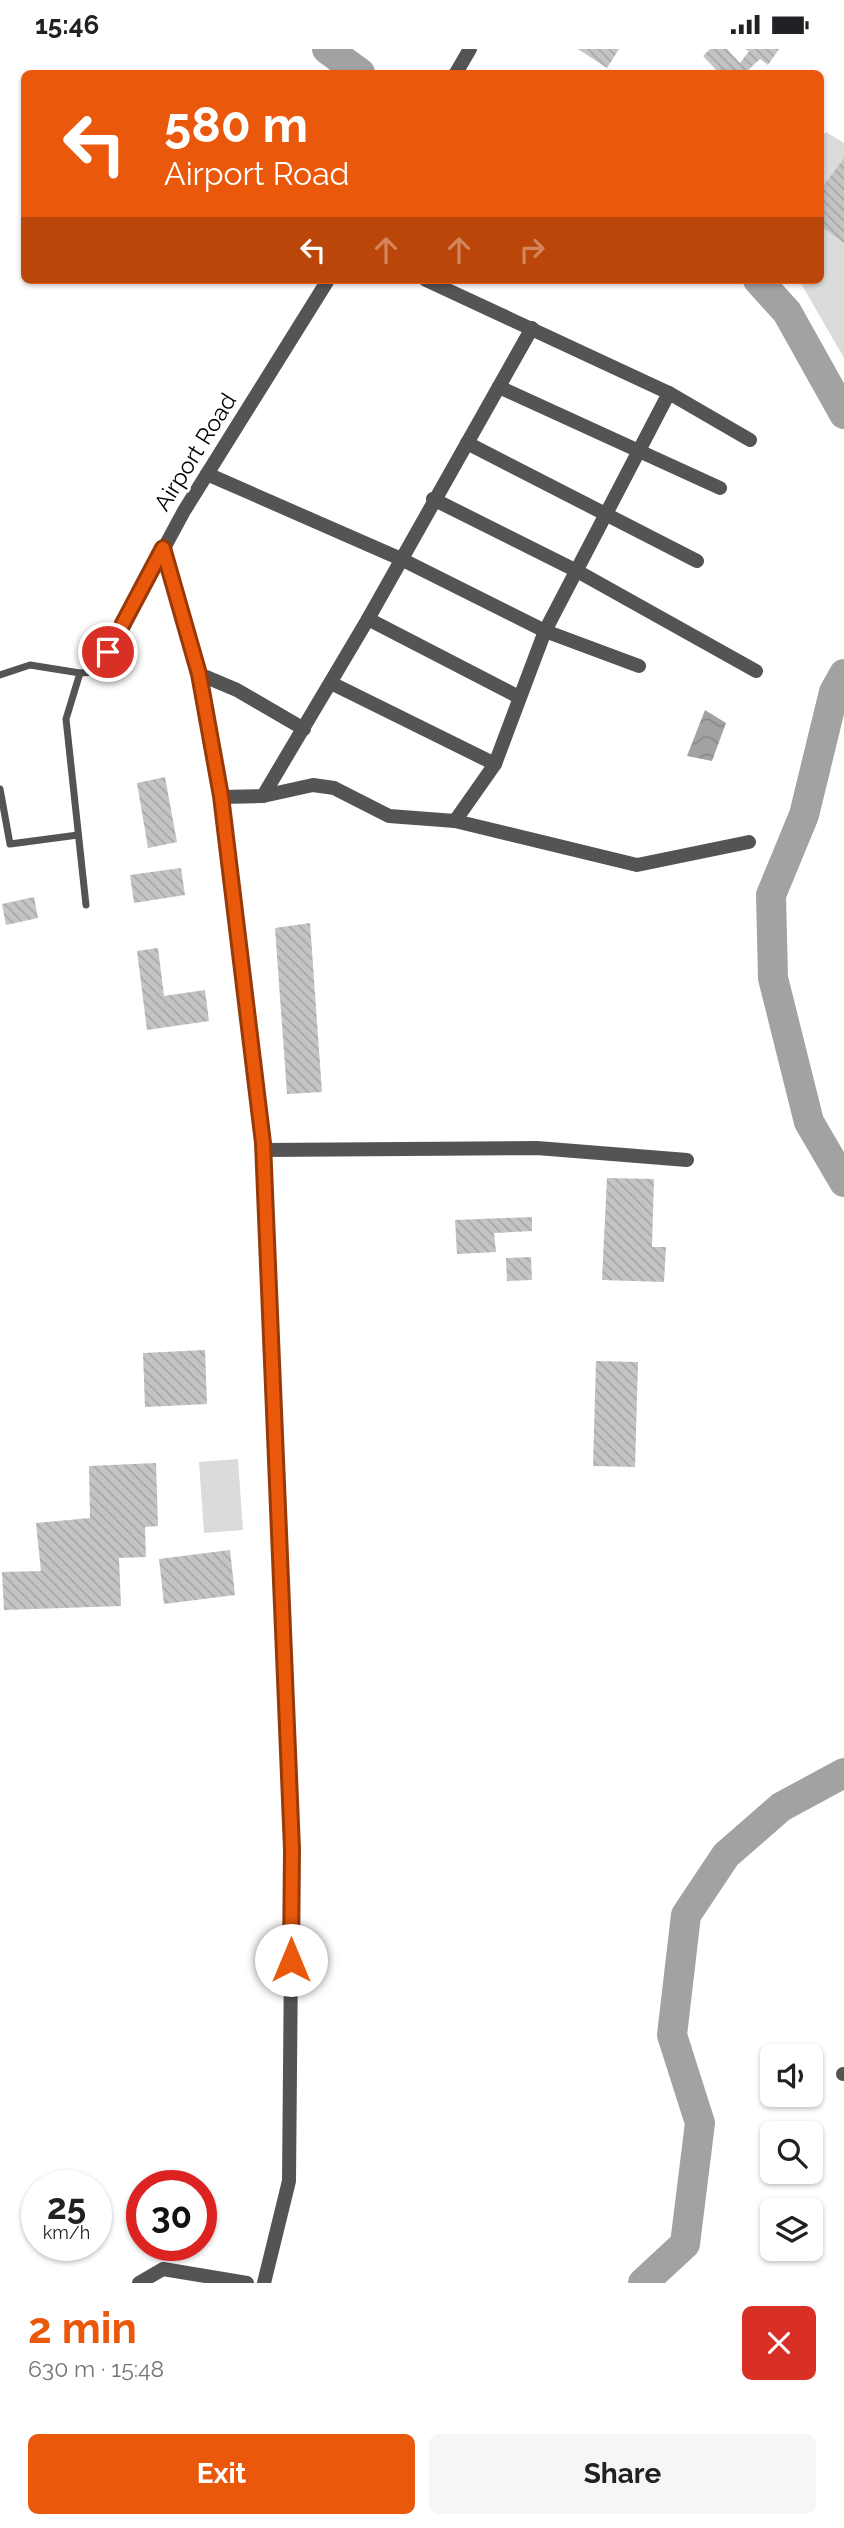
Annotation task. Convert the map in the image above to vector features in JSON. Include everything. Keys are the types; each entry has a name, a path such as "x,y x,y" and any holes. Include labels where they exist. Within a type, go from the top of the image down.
{"street":[{"path":"458,70 470,49"},
{"name":"Airport Road","path":"108,652 163,548 326,284"},
{"path":"435,284 669,393 750,440"},
{"path":"263,796 368,619 433,499 532,328"},
{"path":"499,387 720,488"},
{"path":"454,821 495,764 545,631 669,393"},
{"path":"467,443 607,512 697,561"},
{"path":"207,474 401,559 545,631 639,666"},
{"path":"433,499 577,571 756,671"},
{"path":"163,548 199,674 221,796 263,1150 292,1849 289,2181 264,2283"},
{"path":"368,619 519,697"},
{"path":"199,674 237,689 304,729"},
{"path":"331,683 495,764"},
{"path":"221,796 263,796 313,785 334,788 389,816 454,821 637,865 749,842"},
{"path":"263,1150 537,1148 687,1160"},
{"path":"139,2283 163,2269 247,2283"}],"lane":[{"path":"0,675 30,666 80,673 94,672 108,652"},
{"path":"80,673 66,719 86,905"},
{"path":"0,789 10,843 78,835"}],"shaded area":[{"path":"826,132 844,143 844,358 801,284 824,284"},
{"path":"238,1459 243,1530 204,1533 199,1462"}],"water":[{"path":"705,710 726,723 712,761 687,756"}],"building":[{"path":"578,49 619,49 607,68"},
{"path":"710,49 727,49 740,63 749,51 745,49 779,49 768,65 760,59 748,70 716,70 703,56"},
{"path":"844,158 844,243 824,228 824,185"},
{"path":"165,777 177,842 148,848 137,783"},
{"path":"181,868 185,895 134,903 130,875"},
{"path":"34,897 38,918 6,925 2,904"},
{"path":"310,923 322,1092 287,1094 275,928"},
{"path":"158,948 164,996 205,990 209,1021 147,1030 137,951"},
{"path":"607,1178 654,1179 652,1247 666,1247 664,1282 602,1280"},
{"path":"532,1217 532,1231 494,1233 496,1252 457,1254 455,1220"},
{"path":"531,1257 532,1280 507,1281 506,1258"},
{"path":"205,1350 207,1404 145,1407 143,1353"},
{"path":"596,1361 638,1362 635,1467 593,1466"},
{"path":"156,1463 158,1526 145,1527 146,1557 119,1558 121,1606 4,1610 2,1572 41,1571 36,1523 90,1518 89,1466"},
{"path":"230,1550 235,1595 164,1604 159,1559"}],"waterway":[{"path":"327,49 356,70"},
{"path":"762,284 787,312 844,414"},
{"path":"844,674 834,692 804,815 771,895 773,978 809,1122 844,1182"},
{"path":"643,2283 685,2244 700,2123 672,2035 686,1915 726,1855 781,1807 844,1773"}],"route":[{"path":"108,652 163,548 199,674 221,796 263,1143 292,1849 291,1960"}]}
